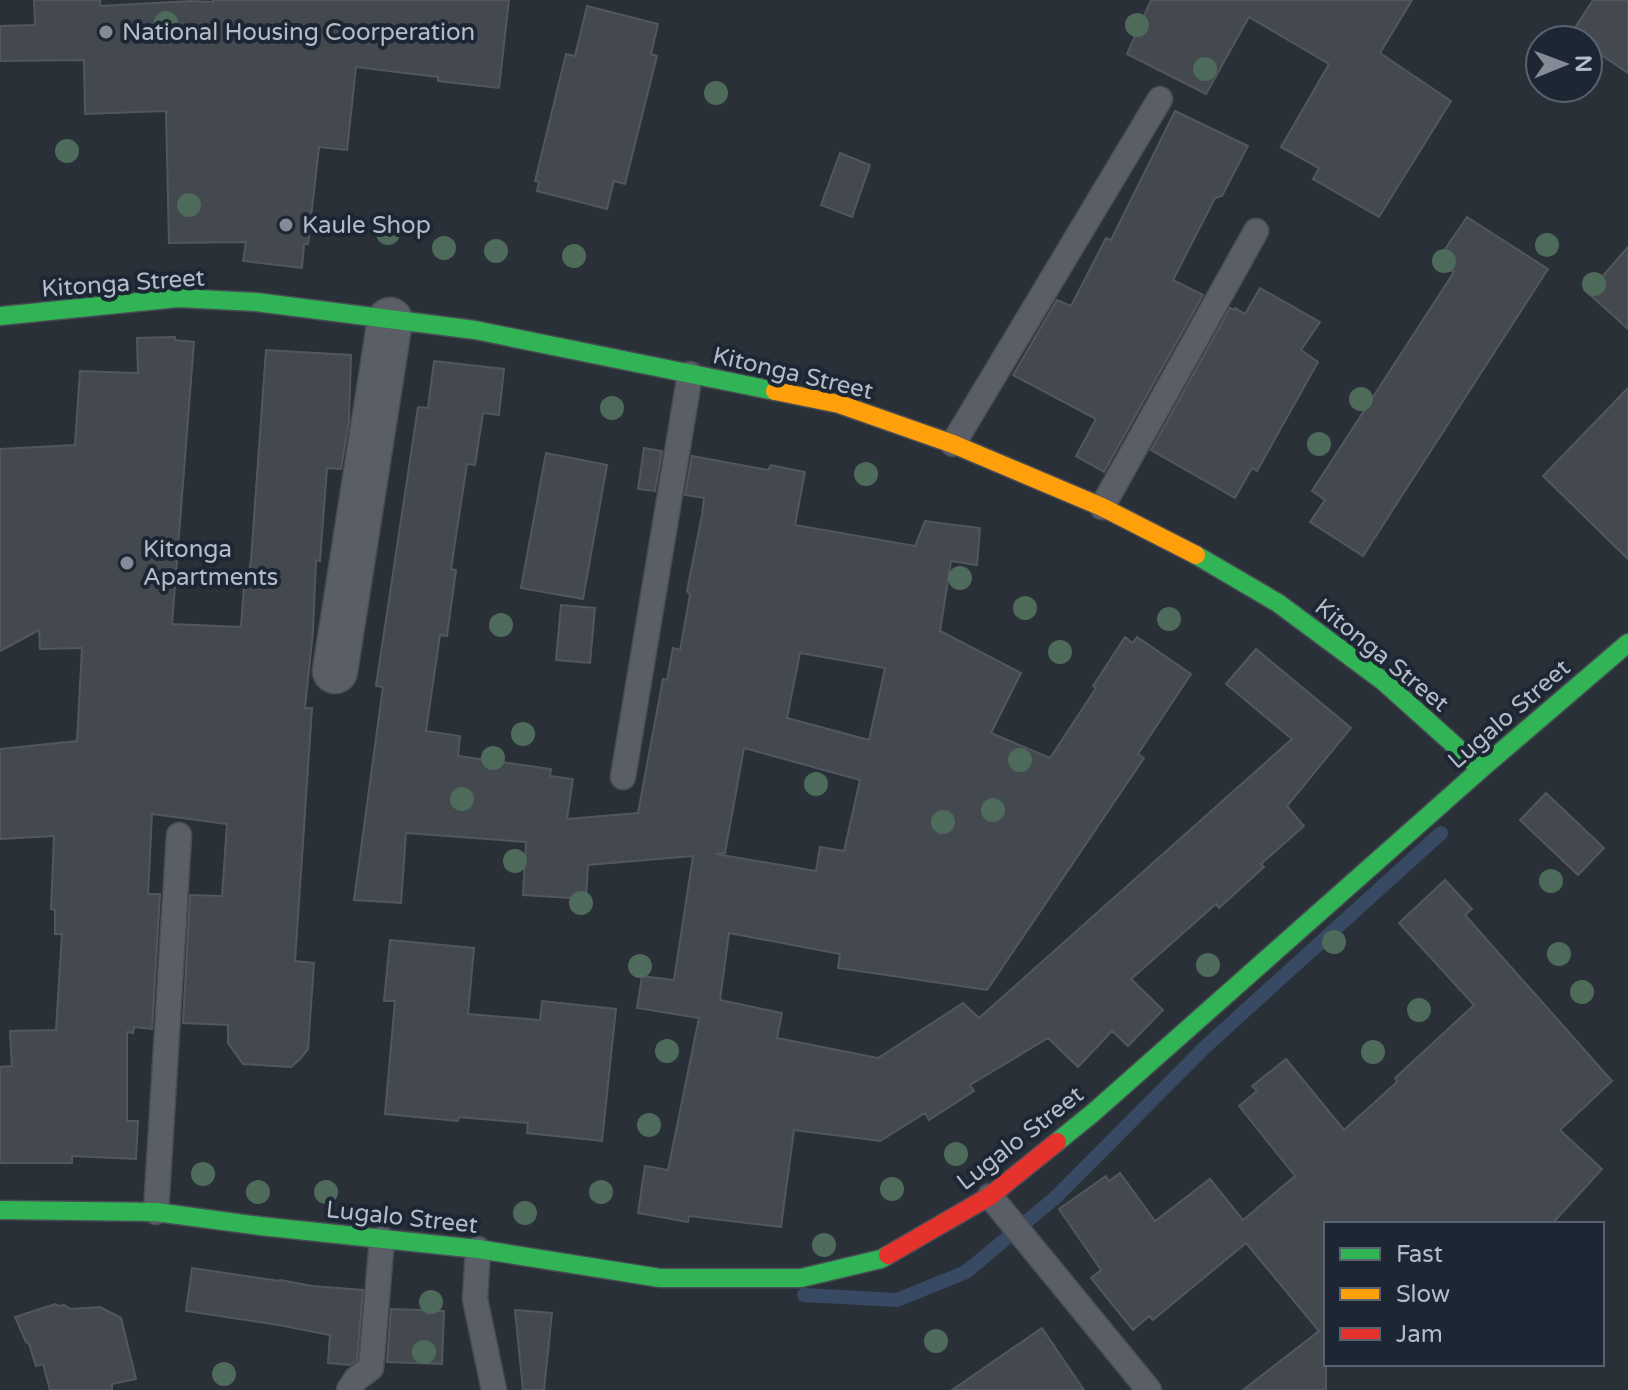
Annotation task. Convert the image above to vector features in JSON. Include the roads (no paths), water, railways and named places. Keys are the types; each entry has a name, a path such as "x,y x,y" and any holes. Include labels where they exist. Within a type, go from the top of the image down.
{"street":[{"name":"Kitonga Street","path":"0,316 178,298 256,302 475,330 839,404 953,444 1102,507 1193,553 1278,603 1383,681 1481,769"},
{"path":"335,671 390,320"},
{"name":"Lugalo Street","path":"0,1210 156,1212 478,1249 660,1278 801,1278 881,1259 990,1196 1094,1112 1628,643"}],"lane":[{"path":"953,444 1160,99"},
{"path":"1102,507 1256,231"},
{"path":"623,777 690,374"},
{"path":"156,1212 179,835"},
{"path":"990,1196 1149,1390"},
{"path":"349,1390 356,1379 371,1368 382,1239"},
{"path":"478,1249 475,1299 494,1390"}],"waterway":[{"path":"804,1295 897,1300 966,1272 1055,1198 1204,1048 1441,833"}],"place":[{"name":"National Housing Coorperation","path":"106,32"},
{"name":"Kaule Shop","path":"286,225"},
{"name":"Kitonga Apartments","path":"127,563"}]}
